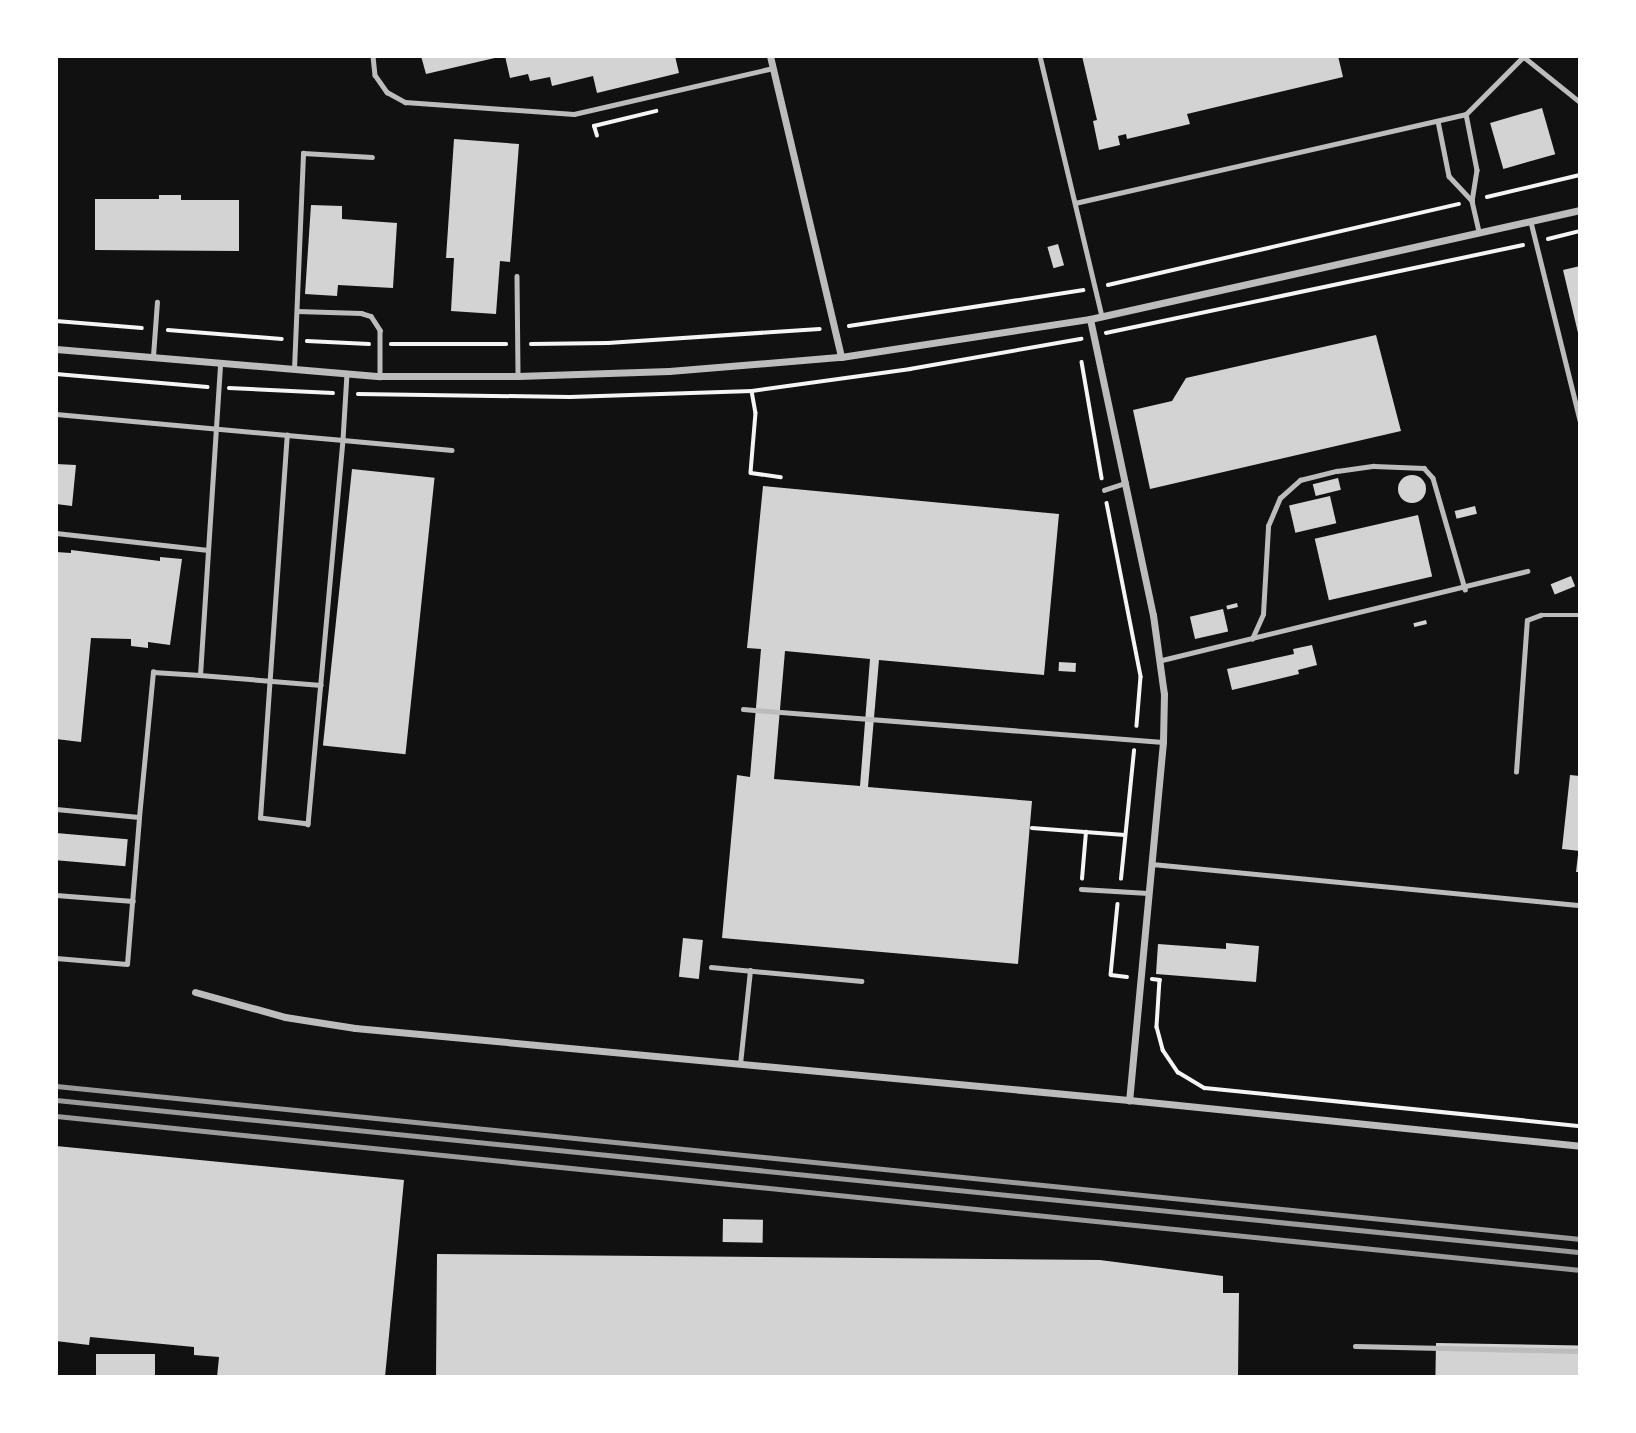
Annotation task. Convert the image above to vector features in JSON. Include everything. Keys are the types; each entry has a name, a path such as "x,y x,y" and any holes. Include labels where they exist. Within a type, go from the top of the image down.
{"street":[{"path":"770,56 841,357"},
{"path":"56,349 380,376 518,376 669,371 841,357 1090,319 1580,210"},
{"path":"1090,319 1162,660 1163,741 1129,1100"},
{"path":"195,992 285,1017 355,1028 1129,1100 1580,1146"}],"lane":[{"path":"373,56 375,75 387,92 405,102 574,114 773,68"},
{"path":"1040,56 1102,316"},
{"path":"1075,203 1466,114 1526,56 1580,102"},
{"path":"1466,114 1477,170 1472,201 1479,233"},
{"path":"1438,121 1449,176 1472,201"},
{"path":"294,369 303,153 372,157"},
{"path":"1531,222 1580,420"},
{"path":"517,276 518,376"},
{"path":"153,357 158,302"},
{"path":"297,311 361,313 372,316 378,323 381,344 380,376"},
{"path":"200,676 220,363"},
{"path":"287,435 260,818 308,824 347,374"},
{"path":"56,414 452,450"},
{"path":"1252,639 1263,614 1268,526 1280,498 1300,480 1337,471 1374,466 1424,468 1433,478 1465,589"},
{"path":"1104,490 1126,483"},
{"path":"56,533 208,550"},
{"path":"1162,660 1465,589 1527,571"},
{"path":"1516,772 1527,620 1541,615 1580,615"},
{"path":"56,958 127,964 153,671 321,685"},
{"path":"743,709 1163,741"},
{"path":"56,809 139,817"},
{"path":"1152,864 1580,905"},
{"path":"1081,889 1149,893"},
{"path":"56,895 132,901"},
{"path":"711,967 861,981"},
{"path":"740,1064 750,971"},
{"path":"1355,1346 1580,1350"}],"path":[{"path":"597,136 594,126 656,111"},
{"path":"56,321 381,344 608,343 834,328 948,313 1095,288 1580,176"},
{"path":"1074,322 1080,348"},
{"path":"1082,356 1104,490 1141,677 1111,975 1160,980 1157,1027 1169,1062 1190,1082 1205,1088 1580,1126"},
{"path":"752,391 756,413 751,473 780,477"},
{"path":"1032,828 1125,835"},
{"path":"1081,889 1086,832"}],"building":[{"path":"421,56 499,56 499,57 426,74"},
{"path":"505,56 675,56 679,73 597,93 593,76 552,86 550,77 530,81 528,74 510,78"},
{"path":"1082,56 1338,56 1343,77 1187,114 1190,124 1127,139 1126,134 1118,136 1120,145 1099,150 1093,121 1097,120"},
{"path":"1542,108 1555,154 1503,169 1490,123"},
{"path":"454,139 519,144 510,262 500,261 496,314 451,311 454,258 446,258"},
{"path":"159,195 181,195 181,200 239,200 239,251 95,250 95,199 159,199"},
{"path":"311,205 342,206 342,219 397,223 393,288 338,285 337,296 305,294"},
{"path":"1058,244 1064,265 1053,268 1047,247"},
{"path":"1580,266 1580,337 1579,337 1563,270"},
{"path":"1376,335 1401,431 1150,489 1133,410 1172,401 1186,378"},
{"path":"56,464 76,465 72,506 56,504"},
{"path":"352,469 435,478 405,754 323,745"},
{"path":"1412,475 1422,479 1426,489 1422,499 1412,503 1402,499 1398,489 1402,479"},
{"path":"1338,478 1341,490 1316,496 1313,484"},
{"path":"763,486 1059,514 1044,675 879,660 868,787 1032,801 1018,964 722,938 737,775 750,777 761,649 747,648","holes":["785,651 870,659 860,786 774,779"]},
{"path":"1330,496 1336,523 1295,533 1289,505"},
{"path":"1475,506 1477,514 1457,519 1455,511"},
{"path":"1418,515 1432,576 1329,600 1315,539"},
{"path":"71,550 160,561 160,557 182,559 170,645 148,642 148,648 131,646 131,639 91,638 81,742 56,739 56,552 71,553"},
{"path":"1571,576 1575,586 1555,594 1551,584"},
{"path":"1237,603 1238,607 1227,610 1226,606"},
{"path":"1223,609 1228,631 1195,639 1190,617"},
{"path":"1426,620 1427,624 1414,627 1413,623"},
{"path":"1312,645 1317,665 1298,670 1299,674 1232,690 1227,669 1294,654 1293,649"},
{"path":"1059,662 1076,663 1076,672 1059,671"},
{"path":"1570,775 1580,776 1580,851 1562,849"},
{"path":"56,833 128,839 125,866 56,860"},
{"path":"1578,855 1580,872 1576,872"},
{"path":"683,938 703,940 699,979 679,977"},
{"path":"1226,943 1259,946 1256,982 1156,974 1158,944 1226,949"},
{"path":"56,1146 404,1180 385,1377 217,1377 219,1357 194,1355 194,1347 90,1337 89,1345 56,1341"},
{"path":"723,1219 763,1220 763,1243 723,1242"},
{"path":"437,1254 1100,1260 1223,1276 1223,1293 1239,1293 1238,1377 436,1377"},
{"path":"1436,1343 1580,1346 1579,1377 1435,1377"},
{"path":"96,1354 155,1354 155,1377 96,1377"}],"railway":[{"path":"56,1086 1580,1239"},
{"path":"56,1100 1580,1252"},
{"path":"56,1116 1580,1270"}]}
